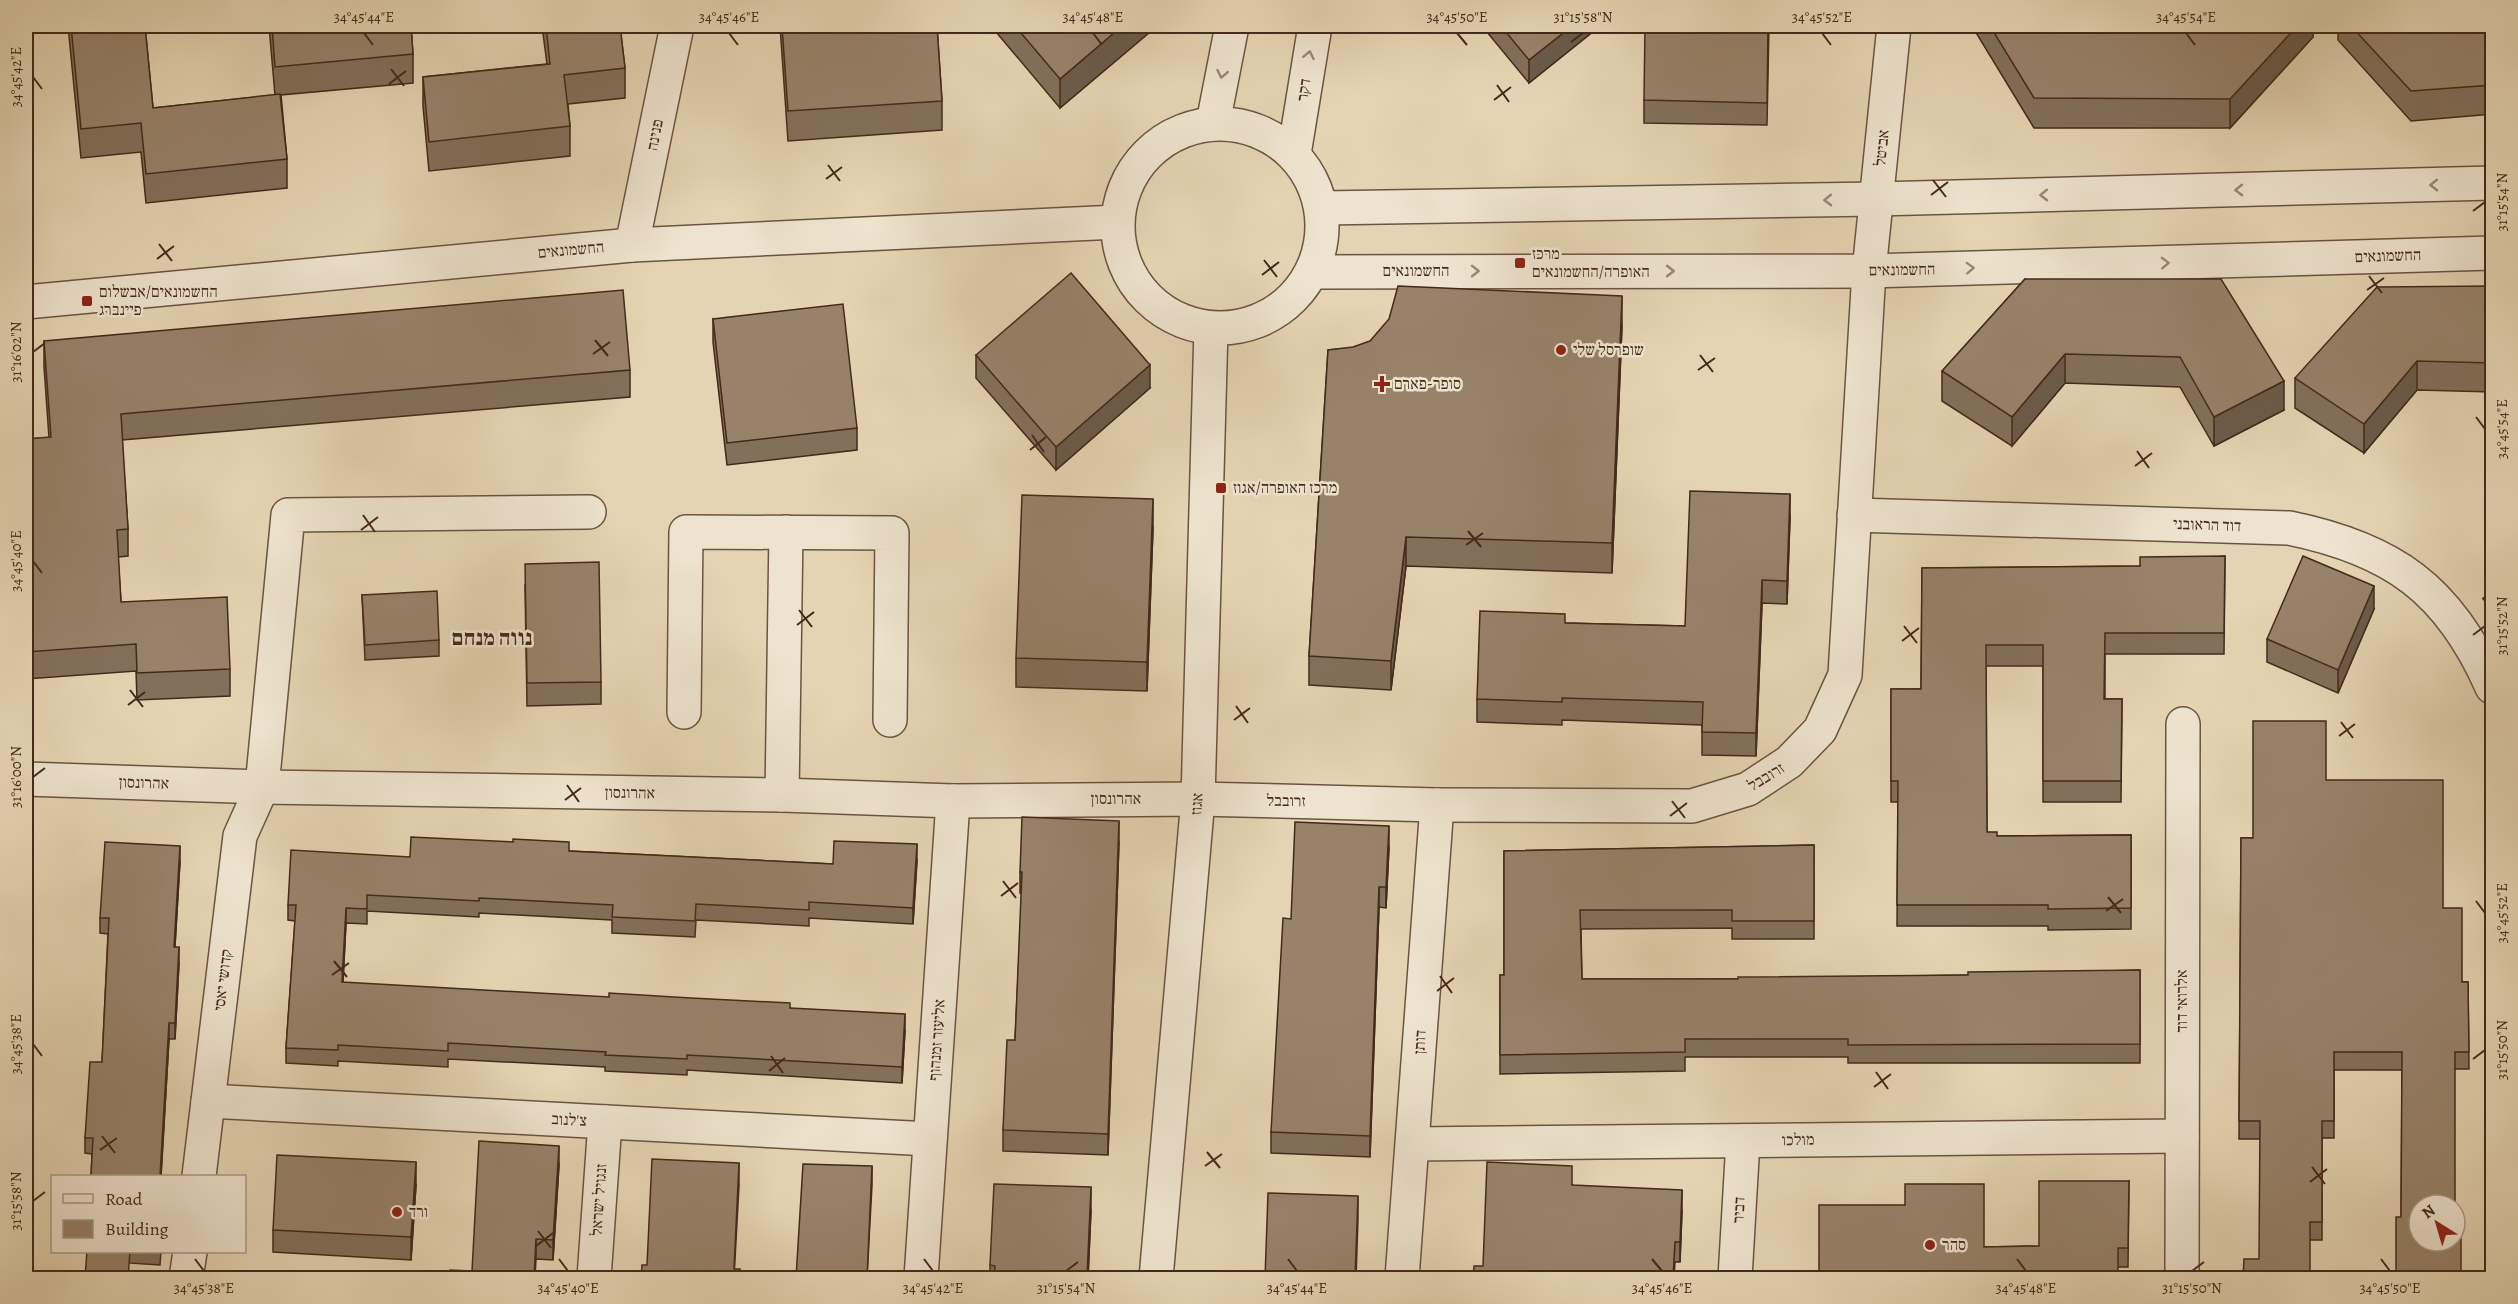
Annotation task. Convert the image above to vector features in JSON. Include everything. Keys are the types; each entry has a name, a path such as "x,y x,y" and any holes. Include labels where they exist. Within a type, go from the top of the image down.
{"street":[{"name":"פנינה","path":"632,244 677,26"},
{"path":"1213,123 1232,26"},
{"name":"דקר","path":"1294,154 1315,26"},
{"name":"אביטל","path":"1869,271 1894,26"},
{"path":"1213,123 1243,125 1271,136 1294,154 1307,170 1322,208 1321,240 1312,272 1294,297 1270,316 1241,326 1211,328 1186,322 1162,310 1143,294 1128,272 1120,248 1117,222 1123,193 1137,166 1158,144 1184,130 1213,123"},
{"path":"1322,208 1876,199 2493,183"},
{"name":"החשמונאים","path":"26,302 632,244 1117,222"},
{"name":"החשמונאים","path":"1312,272 1869,271 2493,253"},
{"name":"זרובבל","path":"1198,799 1692,806 1748,789 1790,762 1820,730 1845,675 1869,271"},
{"name":"אגוז","path":"1156,1278 1198,799 1211,328"},
{"name":"קדושי יאסי","path":"199,1175 240,836 262,787 288,515 589,512"},
{"name":"דוד הראובני","path":"1854,515 2289,528 2331,536 2392,563 2438,601 2459,623 2477,652 2493,687"},
{"path":"684,712 686,532 892,533 890,720"},
{"path":"782,795 786,532"},
{"name":"אלרואי דוד","path":"2182,1278 2183,724"},
{"name":"אהרונסון","path":"26,779 262,787 782,795 953,801 1198,799"},
{"name":"אליעזר זמנהוף","path":"921,1278 953,801"},
{"name":"דותן","path":"1402,1278 1437,804"},
{"name":"צ'לנוב","path":"208,1101 930,1139"},
{"name":"זנגויל ישראל","path":"594,1278 605,1122"},
{"name":"מולכו","path":"1413,1144 2182,1136"},
{"name":"דביר","path":"1735,1278 1743,1141"},
{"path":"186,1278 190,1253"}],"building":[{"path":"71,26 145,26 153,108 280,94 287,159 146,174 141,123 81,129"},
{"path":"272,26 411,26 413,54 275,67"},
{"path":"546,26 620,26 625,68 564,75 570,126 429,142 423,77 550,64"},
{"path":"782,26 937,26 942,101 788,111"},
{"path":"1015,26 1122,26 1060,79"},
{"path":"1501,26 1572,26 1529,60"},
{"path":"1645,26 1768,26 1767,103 1644,100"},
{"path":"1990,26 2297,26 2230,99 2034,98"},
{"path":"2351,26 2493,26 2493,85 2411,91"},
{"path":"1071,273 1150,365 1056,447 976,355"},
{"path":"2025,279 2221,279 2284,381 2214,417 2180,357 2065,354 2012,417 1942,371"},
{"path":"1398,286 1622,296 1612,543 1406,537 1391,661 1309,656 1328,350 1353,347 1370,341 1389,319"},
{"path":"2493,286 2493,363 2417,361 2364,424 2295,378 2377,287"},
{"path":"623,290 630,370 121,414 128,529 117,530 121,602 227,597 230,669 137,673 136,644 26,652 26,439 51,437 44,341"},
{"path":"843,304 857,428 727,443 713,319"},
{"path":"1690,491 1790,494 1787,581 1762,580 1756,733 1702,732 1703,702 1562,698 1562,702 1477,699 1480,611 1565,614 1565,623 1685,626"},
{"path":"1022,495 1153,499 1147,662 1016,658"},
{"path":"2225,556 2224,633 2105,633 2104,699 2122,699 2121,781 2043,781 2043,645 1986,645 1987,832 1997,832 1997,836 2131,835 2131,908 2048,909 2048,905 1897,905 1898,781 1891,781 1891,689 1921,689 1922,568 2140,566 2140,557"},
{"path":"2303,556 2374,586 2338,670 2267,639"},
{"path":"599,562 601,682 527,683 525,564"},
{"path":"437,591 439,640 365,645 362,595"},
{"path":"2253,721 2326,721 2326,780 2443,780 2443,908 2462,908 2462,982 2468,982 2469,1052 2455,1052 2455,1193 2407,1193 2407,1253 2461,1253 2461,1278 2396,1278 2396,1217 2401,1217 2402,1052 2334,1052 2334,1121 2322,1121 2322,1222 2310,1222 2310,1278 2243,1278 2244,1259 2259,1259 2260,1121 2239,1121 2241,838 2253,838"},
{"path":"1022,817 1119,821 1108,1134 1003,1130 1007,1040 1015,1040"},
{"path":"1295,822 1389,826 1386,887 1379,887 1370,1136 1271,1132 1283,918 1291,919"},
{"path":"411,837 569,842 569,851 833,864 834,841 917,844 913,908 809,902 809,910 696,904 695,921 612,917 613,905 367,895 367,909 346,908 342,982 609,997 609,993 790,1003 790,1008 905,1014 902,1067 687,1055 687,1059 605,1055 606,1052 448,1043 448,1051 338,1045 338,1050 286,1048 296,905 288,905 291,850 410,857"},
{"path":"105,842 180,846 174,947 179,947 175,1023 169,1023 160,1175 91,1175 93,1138 85,1138 90,1062 102,1062 109,918 100,918"},
{"path":"1814,845 1814,921 1732,921 1732,910 1580,910 1582,979 1738,979 1738,977 1968,975 1968,972 2140,970 2140,1044 1848,1045 1848,1039 1685,1039 1685,1052 1500,1055 1500,975 1504,975 1504,851"},
{"path":"479,1141 559,1146 553,1240 536,1239 534,1278 449,1278 450,1270 472,1271"},
{"path":"277,1155 416,1162 411,1237 273,1230"},
{"path":"652,1159 739,1163 734,1269 740,1269 739,1278 641,1278 642,1265 647,1265"},
{"path":"1487,1162 1572,1166 1572,1185 1682,1190 1680,1242 1675,1242 1673,1278 1473,1278 1474,1266 1483,1266"},
{"path":"803,1164 872,1166 867,1278 796,1278"},
{"path":"2039,1181 2129,1181 2128,1248 2118,1248 2118,1278 1819,1278 1819,1205 1905,1205 1905,1184 1984,1184 1984,1247 2039,1246"},
{"path":"994,1184 1091,1187 1087,1278 994,1278 995,1266 990,1265"},
{"path":"1268,1193 1358,1196 1355,1278 1265,1278"},
{"path":"87,1253 130,1253 128,1278 85,1278"}],"place":[{"name":"מרכז האופרה/החשמונאים","path":"1520,263"},
{"name":"החשמונאים/אבשלום פיינברג","path":"87,301"},
{"name":"שופרסל שלי","path":"1561,350"},
{"name":"סופר-פארם","path":"1382,384"},
{"name":"מרכז האופרה/אגוז","path":"1221,488"},
{"name":"ורד","path":"397,1212"},
{"name":"סהר","path":"1930,1245"}],"district":[{"name":"נווה מנחם","path":"492,638"}]}
